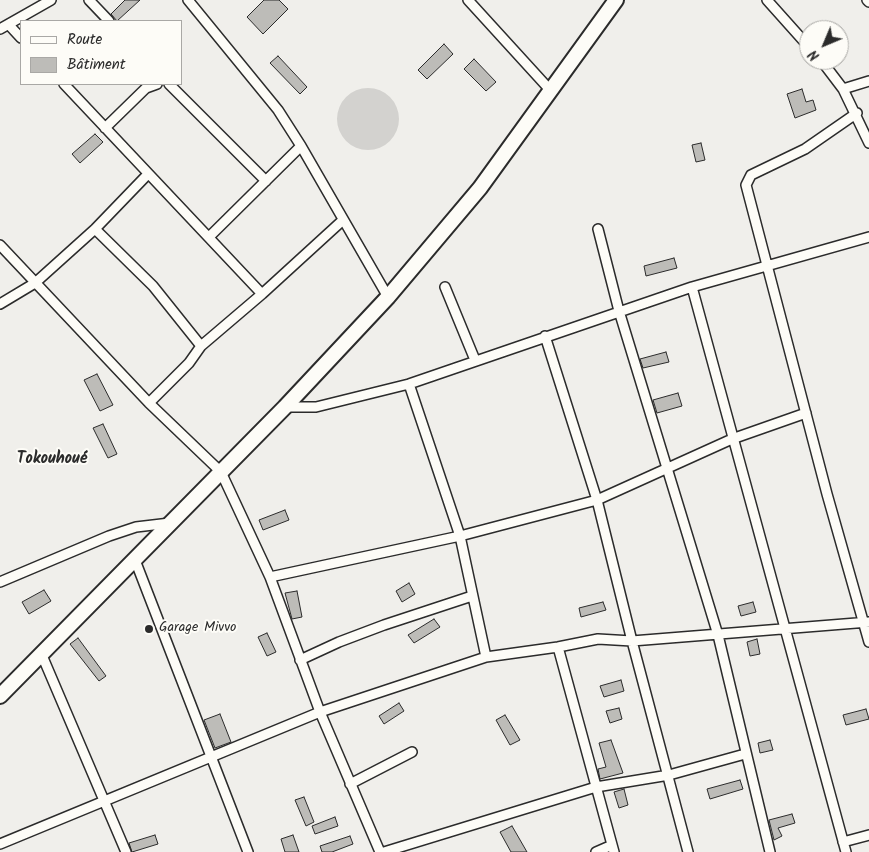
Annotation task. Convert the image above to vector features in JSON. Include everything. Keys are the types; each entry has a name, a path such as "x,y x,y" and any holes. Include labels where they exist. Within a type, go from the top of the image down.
{"main road":[{"path":"0,696 173,522 388,298 480,188 616,0"}],"street":[{"path":"20,37 4,27 51,0"},
{"path":"89,0 108,20"},
{"path":"188,0 278,110 301,146 388,298"},
{"path":"468,0 551,91"},
{"path":"767,0 799,36"},
{"path":"828,70 843,88 857,113 869,143"},
{"path":"843,88 869,81"},
{"path":"65,85 262,294"},
{"path":"105,128 146,88 155,85"},
{"path":"170,85 266,180"},
{"path":"857,113 805,149 751,175 748,180 749,198 806,413 866,622 869,642"},
{"path":"209,237 301,146"},
{"path":"0,304 35,283 95,229 148,174"},
{"path":"149,403 189,363 201,346 262,294 343,220"},
{"path":"95,229 153,286 201,346"},
{"path":"598,229 619,311 718,635 770,852"},
{"path":"285,407 316,407 409,384 692,287 767,264 869,237"},
{"path":"0,245 149,403 220,472 270,577 320,712 380,852"},
{"path":"445,287 475,360"},
{"path":"692,287 846,852"},
{"path":"545,336 597,500 688,852"},
{"path":"409,384 460,536 486,657"},
{"path":"270,577 460,536 597,500 732,439 806,413"},
{"path":"0,582 109,536 136,527 173,522"},
{"path":"135,560 210,759 248,852"},
{"path":"300,660 339,642 384,625 472,596"},
{"path":"0,844 106,802 320,712 486,657 558,647 598,639 632,641 866,622"},
{"path":"558,647 613,849 596,852"},
{"path":"41,654 126,852"},
{"path":"350,784 412,752"},
{"path":"384,852 596,787 669,775 745,754"},
{"path":"843,842 869,835"}],"shaded area":[{"path":"368,88 380,90 390,97 397,107 399,119 397,131 390,141 380,148 368,150 356,148 346,141 339,131 337,119 339,107 346,97 356,90"}],"building":[{"path":"125,0 140,0 118,20 111,14"},
{"path":"264,0 279,0 288,9 263,34 247,17"},
{"path":"444,44 453,54 427,79 418,70"},
{"path":"278,56 307,87 300,94 270,63"},
{"path":"474,59 496,82 486,91 464,69"},
{"path":"802,89 806,102 813,100 816,110 795,118 787,94"},
{"path":"95,134 103,142 80,163 72,154"},
{"path":"701,143 705,160 696,162 692,145"},
{"path":"674,258 677,268 646,276 644,266"},
{"path":"666,352 669,362 643,368 640,359"},
{"path":"97,374 113,405 100,411 84,380"},
{"path":"678,393 682,406 657,413 653,400"},
{"path":"103,424 117,454 108,458 93,428"},
{"path":"285,510 289,520 263,530 259,520"},
{"path":"409,583 415,594 402,602 396,591"},
{"path":"44,590 51,601 29,614 22,602"},
{"path":"297,591 302,617 292,619 285,593"},
{"path":"603,602 606,610 581,617 579,608"},
{"path":"753,602 756,612 741,616 738,606"},
{"path":"434,619 440,627 414,643 408,635"},
{"path":"267,633 276,652 267,656 258,637"},
{"path":"78,638 106,676 99,681 70,644"},
{"path":"757,639 760,654 750,656 747,642"},
{"path":"621,680 624,691 604,697 600,686"},
{"path":"399,703 404,711 384,724 379,716"},
{"path":"619,708 622,719 610,723 606,711"},
{"path":"866,709 869,719 846,725 843,715"},
{"path":"220,714 231,742 215,748 204,720"},
{"path":"505,715 520,740 510,745 496,720"},
{"path":"611,740 623,773 600,779 598,769 606,767 599,743"},
{"path":"770,740 773,750 760,753 758,743"},
{"path":"740,780 743,789 710,799 707,789"},
{"path":"624,789 628,805 619,808 614,792"},
{"path":"304,797 314,822 306,826 295,800"},
{"path":"792,814 795,823 778,828 782,836 774,840 769,820"},
{"path":"335,817 338,826 315,834 312,826"},
{"path":"512,826 527,852 511,852 500,832"},
{"path":"155,835 158,844 132,852 129,843"},
{"path":"293,835 299,852 285,852 281,839"},
{"path":"350,836 353,844 332,852 322,852 320,846"}],"place":[{"name":"Garage Mivvo","path":"149,629"}],"district":[{"name":"Tokouhoué","path":"52,460"}]}
